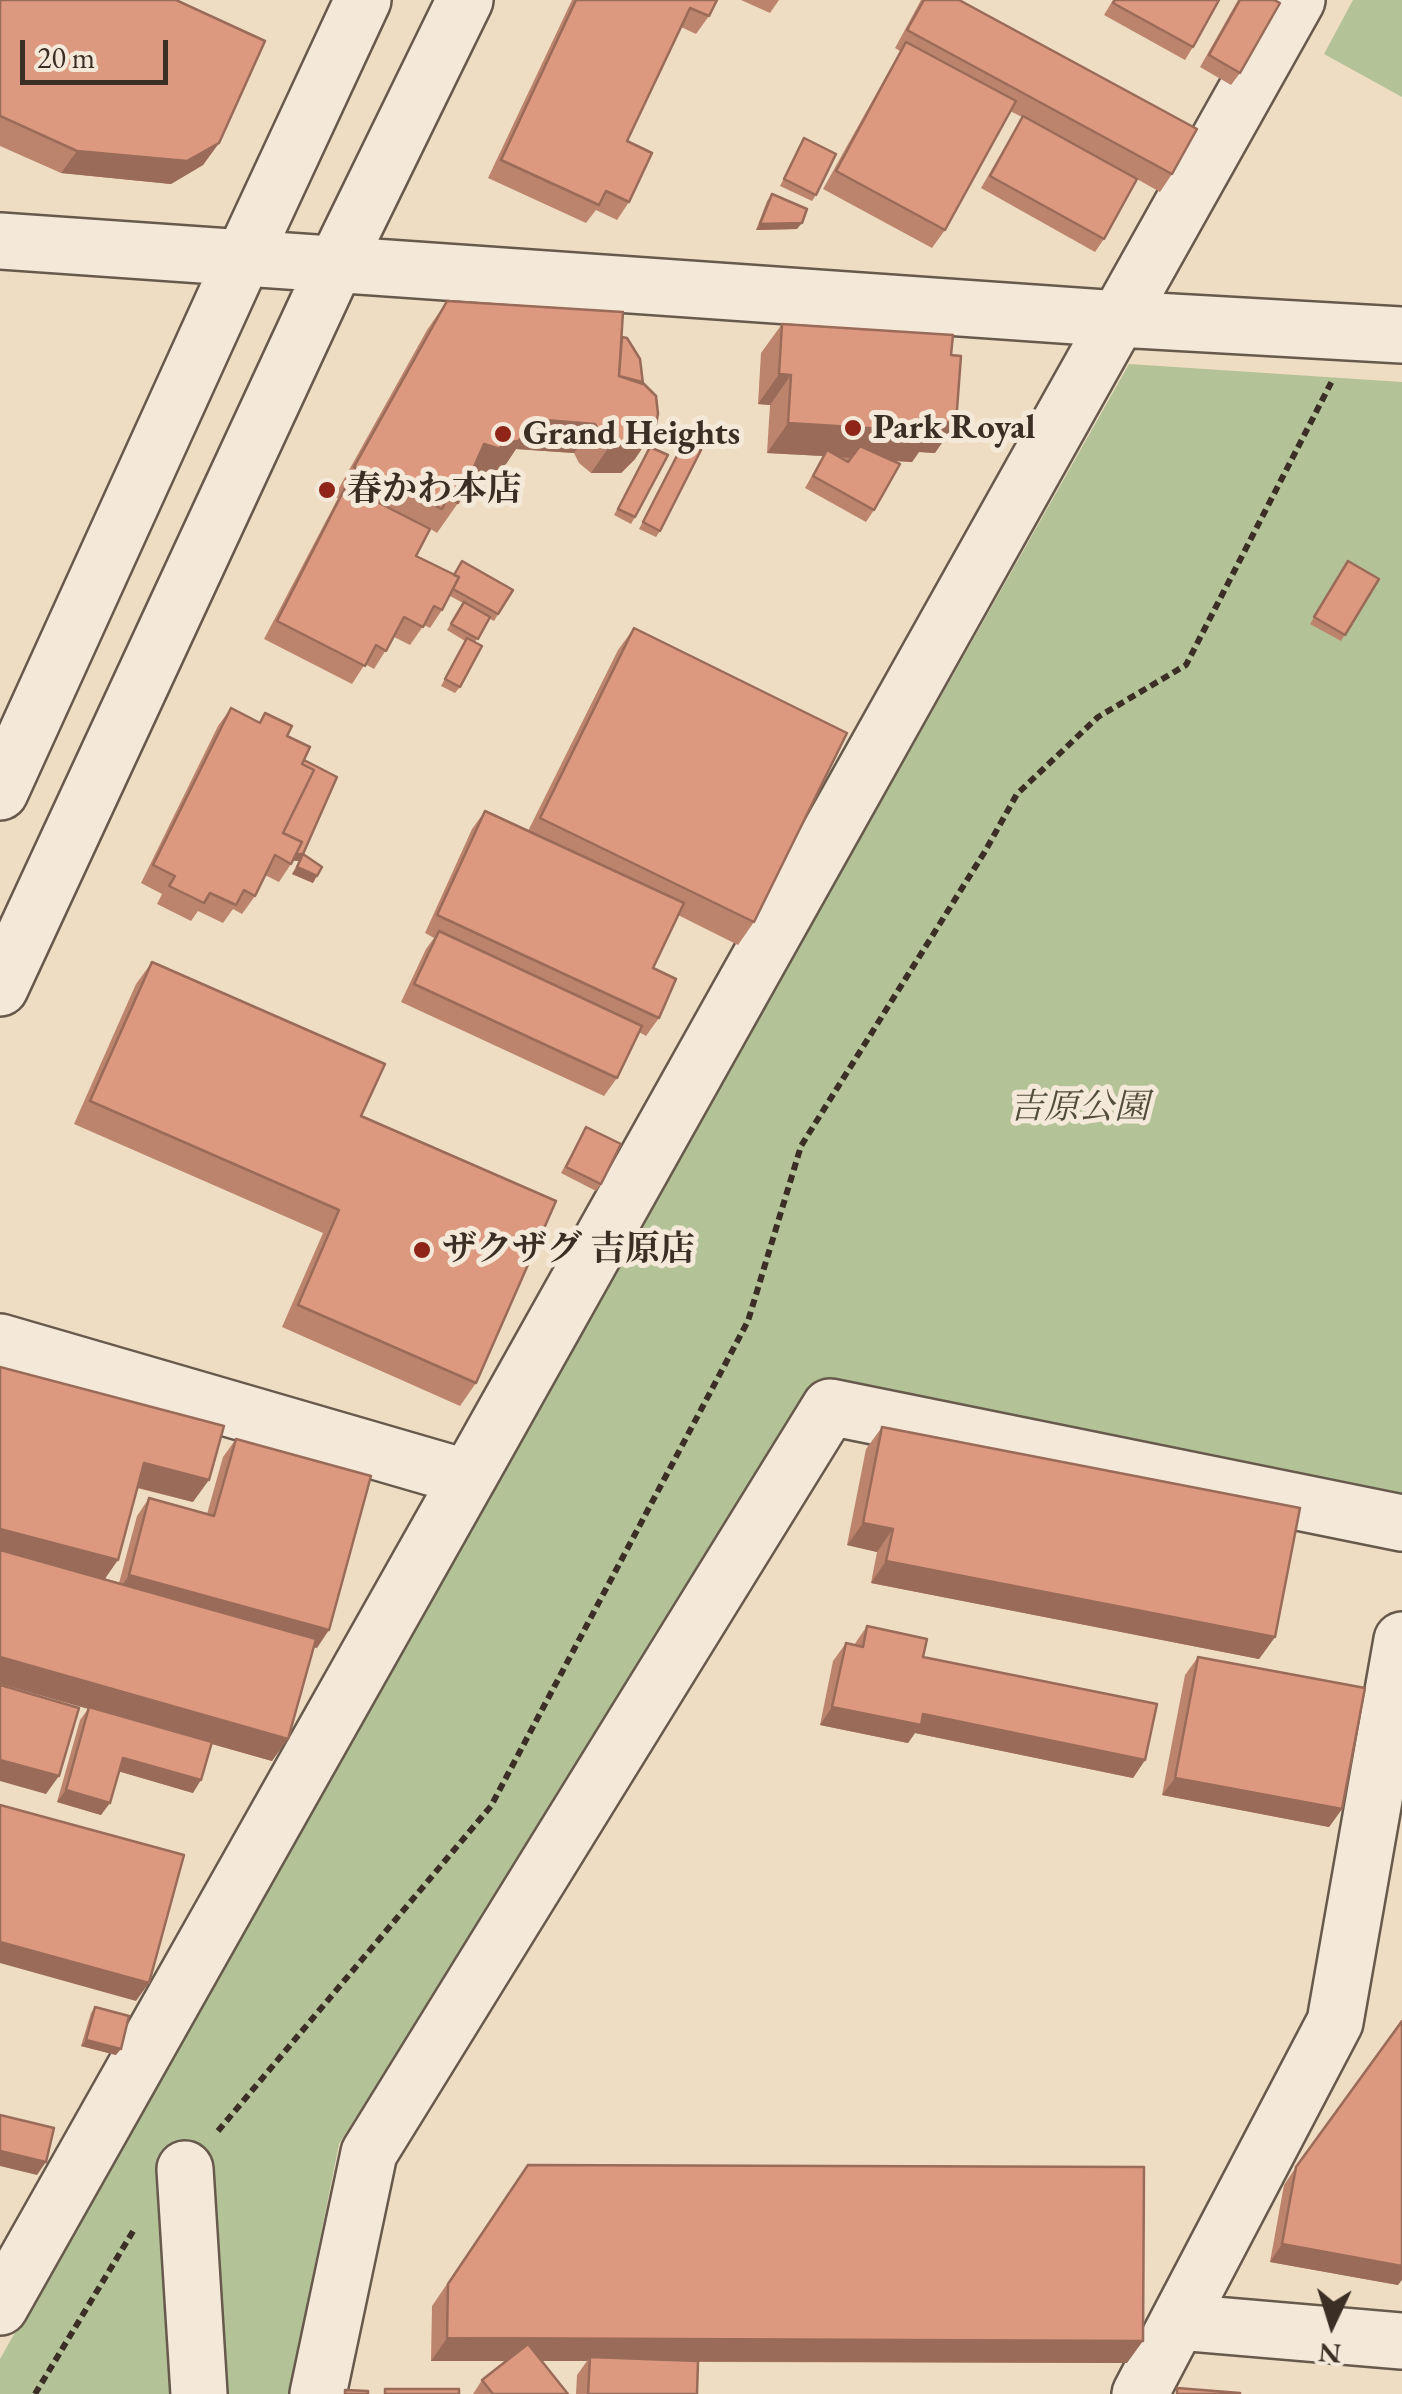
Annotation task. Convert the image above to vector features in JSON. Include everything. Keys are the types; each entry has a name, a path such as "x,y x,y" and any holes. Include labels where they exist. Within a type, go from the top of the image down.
{"street":[{"path":"0,792 363,0"},
{"path":"0,988 336,264 465,0"},
{"path":"0,2307 1297,0"},
{"path":"0,241 1379,334"},
{"path":"0,1342 468,1478"},
{"path":"318,2394 369,2153 830,1407 1402,1523"},
{"path":"1140,2394 1335,2022 1402,1640"},
{"path":"186,2169 199,2394"},
{"path":"1179,2322 1402,2341"}],"path":[{"path":"35,2394 133,2230 490,1806 748,1321 801,1146 984,854 1017,794 1098,717 1186,665 1379,334"}],"green space":[{"path":"1353,0 1402,0 1402,97 1324,54"},
{"name":"吉原公園","path":"1129,364 1402,382 1402,1502 819,1390 339,2144 289,2394 0,2394 0,2359"}],"building":[{"path":"0,0 176,0 265,41 219,143 187,161 77,151 0,116"},
{"path":"576,0 717,0 709,16 690,8 627,141 652,153 629,202 606,191 599,205 501,160"},
{"path":"924,0 959,0 1197,129 1172,174 907,30"},
{"path":"1219,0 1193,47 1113,3"},
{"path":"1240,0 1280,3 1240,73 1209,55"},
{"path":"906,42 1016,101 945,230 836,171"},
{"path":"1023,116 1137,179 1104,239 990,176"},
{"path":"804,138 836,154 816,195 784,179"},
{"path":"772,194 807,209 802,223 760,224"},
{"name":"Grand Heights","path":"447,301 623,312 619,376 642,382 656,396 655,429 641,443 611,444 595,424 532,419 527,434 518,441 502,443 500,449 484,444 458,503 448,497 442,509 354,467"},
{"name":"Park Royal","path":"782,324 953,335 951,355 961,356 956,423 934,422 933,432 788,423 791,375 779,374"},
{"path":"622,337 627,338 640,359 643,384 619,376"},
{"path":"684,442 701,450 660,531 643,522"},
{"path":"860,446 900,464 874,510 813,476 827,450 848,462"},
{"path":"650,447 668,455 635,517 618,509"},
{"path":"346,486 430,529 416,556 459,577 442,610 434,606 423,627 404,617 386,651 376,645 365,666 277,621"},
{"path":"462,561 513,590 498,614 453,589 459,577 454,575"},
{"path":"1348,561 1379,579 1345,635 1314,617"},
{"path":"464,602 490,617 478,639 451,624"},
{"path":"634,628 847,733 754,922 540,818"},
{"path":"467,638 482,646 460,687 445,679"},
{"path":"231,708 260,723 265,713 292,726 287,736 310,747 302,764 314,770 283,833 302,842 291,864 275,855 255,896 244,890 236,905 210,893 204,903 169,886 175,876 153,865"},
{"path":"304,760 337,777 303,854 296,854 302,842 283,833 314,770 302,764"},
{"path":"485,811 684,903 653,968 676,979 659,1018 437,915"},
{"path":"303,854 322,867 317,876 297,867"},
{"path":"439,931 642,1026 617,1078 414,984"},
{"path":"152,962 385,1064 361,1116 556,1201 476,1383 298,1305 339,1210 90,1101"},
{"path":"586,1127 621,1144 601,1184 566,1167"},
{"path":"0,1367 224,1426 209,1480 144,1463 118,1560 0,1529"},
{"path":"882,1427 1300,1508 1275,1637 886,1561 893,1529 863,1523"},
{"path":"236,1439 371,1476 329,1630 129,1575 149,1498 214,1516"},
{"path":"0,1550 316,1639 288,1739 0,1657"},
{"path":"867,1626 927,1639 923,1657 1157,1704 1145,1760 923,1714 921,1725 832,1707 846,1643 863,1647"},
{"path":"1198,1657 1365,1688 1342,1809 1175,1778"},
{"path":"0,1685 79,1708 59,1776 0,1760"},
{"path":"89,1707 212,1742 201,1780 123,1758 110,1803 66,1790"},
{"path":"0,1805 184,1855 149,1983 0,1942"},
{"path":"95,2007 129,2016 121,2049 86,2040"},
{"path":"1402,2021 1402,2266 1282,2244 1296,2167"},
{"path":"0,2115 54,2128 46,2162 0,2151"},
{"path":"528,2165 1144,2167 1143,2341 447,2338 448,2284"},
{"path":"528,2344 568,2394 493,2394 482,2380"},
{"path":"590,2357 698,2361 697,2394 588,2394"},
{"path":"1177,2388 1240,2393 1240,2394 1177,2394"},
{"path":"385,2389 459,2389 459,2394 385,2394"},
{"path":"345,2390 368,2391 368,2394 345,2394"}],"place":[{"name":"Park Royal","path":"853,428"},
{"name":"Grand Heights","path":"503,434"},
{"name":"春かわ本店","path":"327,490"},
{"name":"ザクザグ 吉原店","path":"422,1250"}]}
